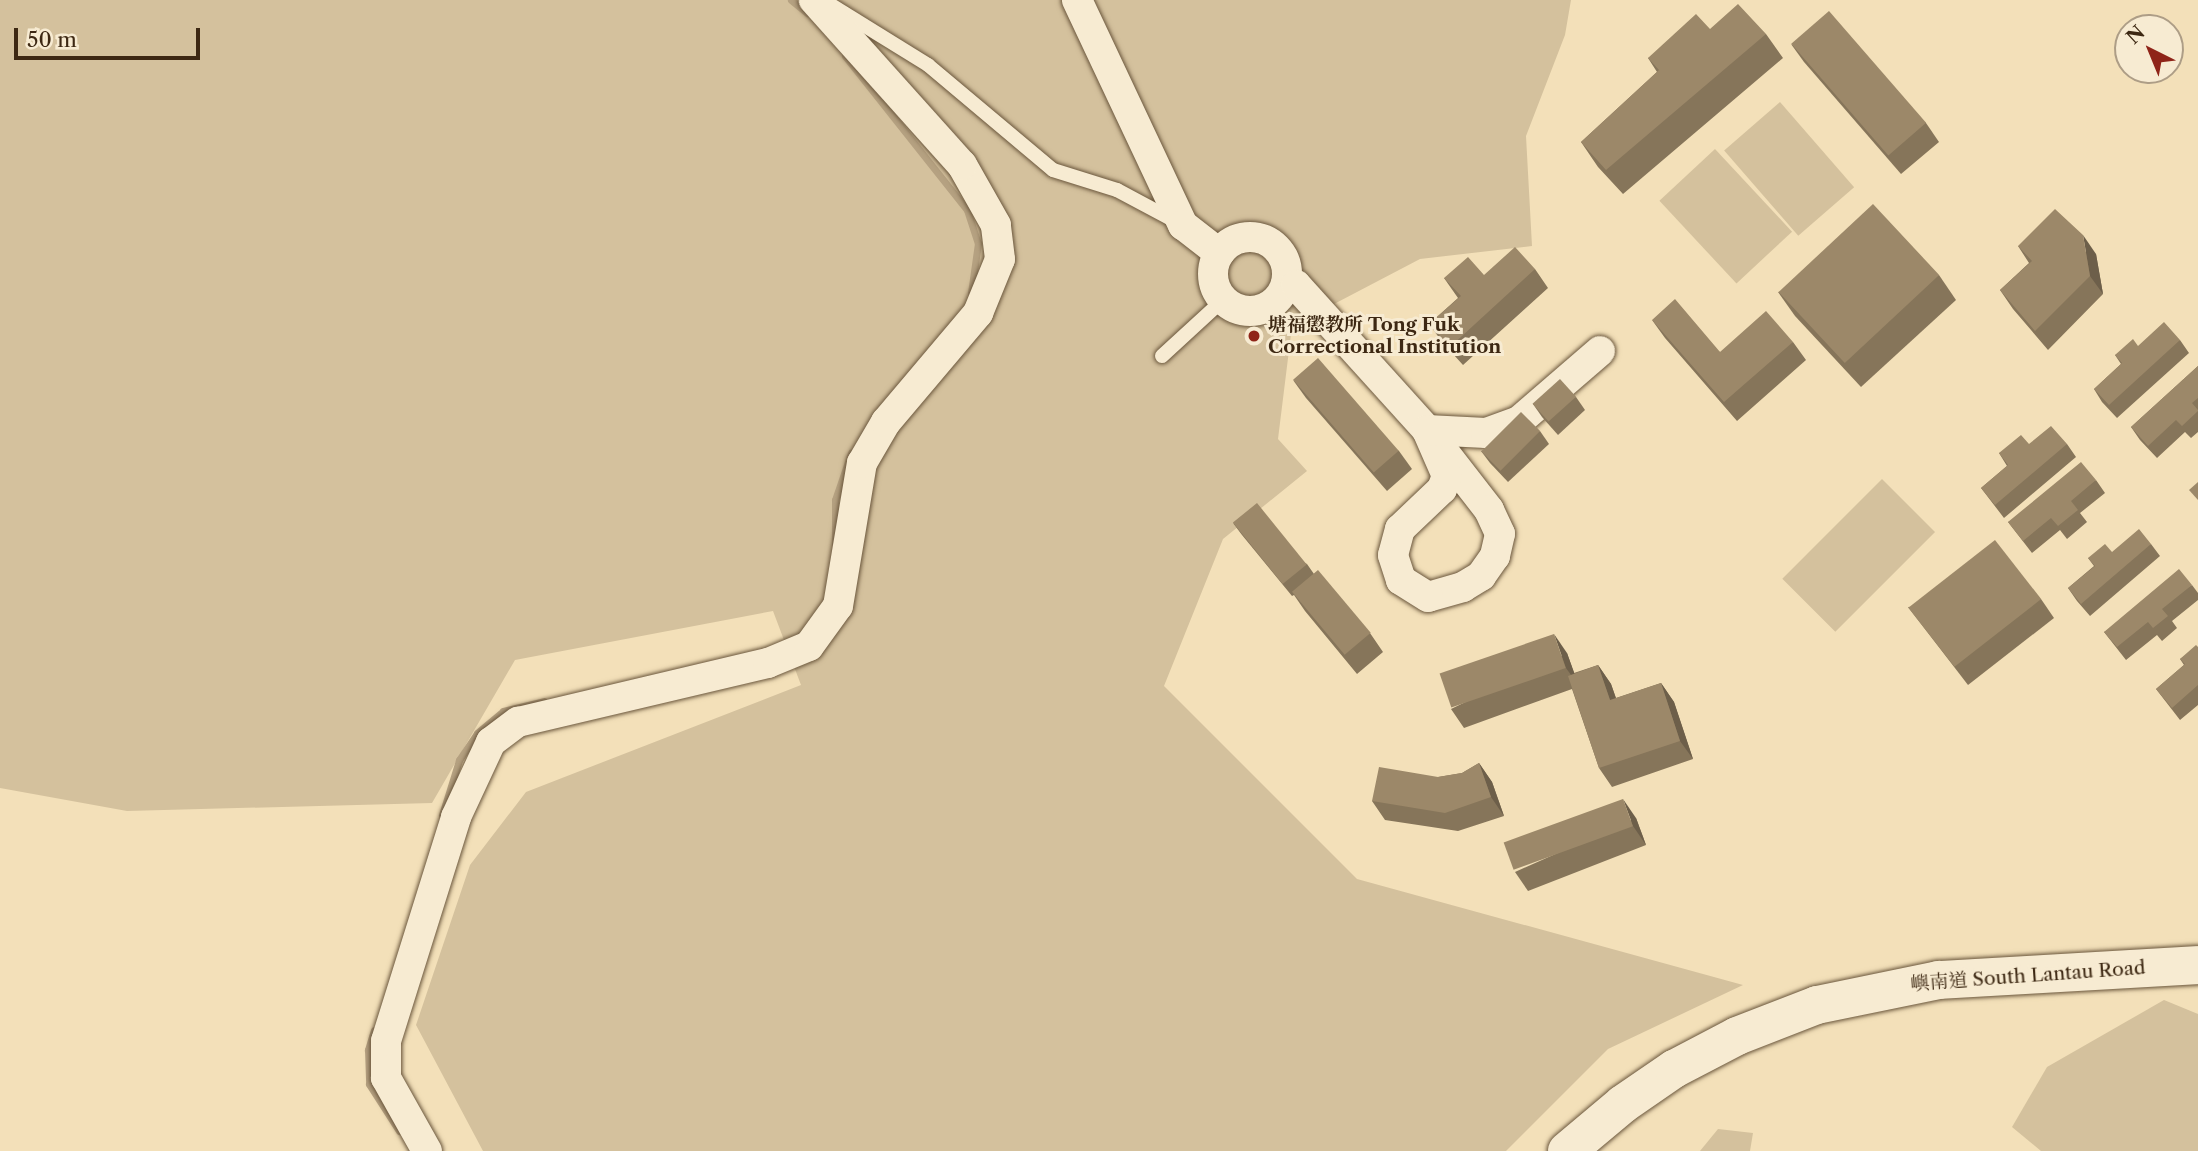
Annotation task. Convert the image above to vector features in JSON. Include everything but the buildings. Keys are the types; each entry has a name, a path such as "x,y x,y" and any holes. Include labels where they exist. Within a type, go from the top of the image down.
{"main road":[{"name":"嶼南道 South Lantau Road","path":"1567,1151 1623,1104 1674,1069 1737,1036 1817,1005 1939,980 2198,965"}],"street":[{"path":"427,1151 386,1078 386,1041 456,817 491,742 518,722 768,663 809,646 838,606 862,463 886,422 978,313 1000,259 996,225 962,164 814,0"},
{"path":"1077,0 1183,225 1219,253"},
{"path":"1248,237 1270,243 1284,261 1286,284 1274,302 1254,311 1223,300 1213,278 1219,253 1248,237"},
{"path":"1286,284 1296,285 1427,430 1476,491 1500,534 1495,556 1481,576 1453,591 1428,597 1401,580 1393,555 1400,528 1442,489 1447,477 1427,430"},
{"path":"1427,430 1486,433 1519,421 1600,351"}],"lane":[{"path":"823,0 928,65 1053,170 1117,190 1183,225"},
{"path":"1162,356 1223,300"}],"shaded area":[{"path":"0,0 1571,0 1565,35 1526,136 1532,246 1420,259 1292,326 1278,439 1307,471 1223,539 1164,686 1357,879 1743,985 1608,1049 1506,1151 483,1151 416,1025 470,865 526,792 801,685 773,611 515,660 432,803 127,811 0,788"},
{"path":"1780,102 1854,187 1798,236 1724,151"},
{"path":"1715,149 1792,232 1736,283 1659,201"},
{"path":"1882,479 1935,532 1835,632 1782,579"},
{"path":"2164,1000 2198,1014 2198,1151 2041,1151 2012,1127 2047,1067"},
{"path":"1718,1129 1753,1133 1750,1151 1700,1151"}],"waterway":[{"path":"791,0 807,13"},
{"path":"845,56 967,210 978,243 971,293"},
{"path":"835,543 835,500 851,453"},
{"path":"442,815 459,760 477,733 503,711 544,701"},
{"path":"374,1030 368,1050 369,1084 399,1131"}],"place":[{"name":"塘福懲教所 Tong Fuk Correctional Institution","path":"1254,336"}]}
